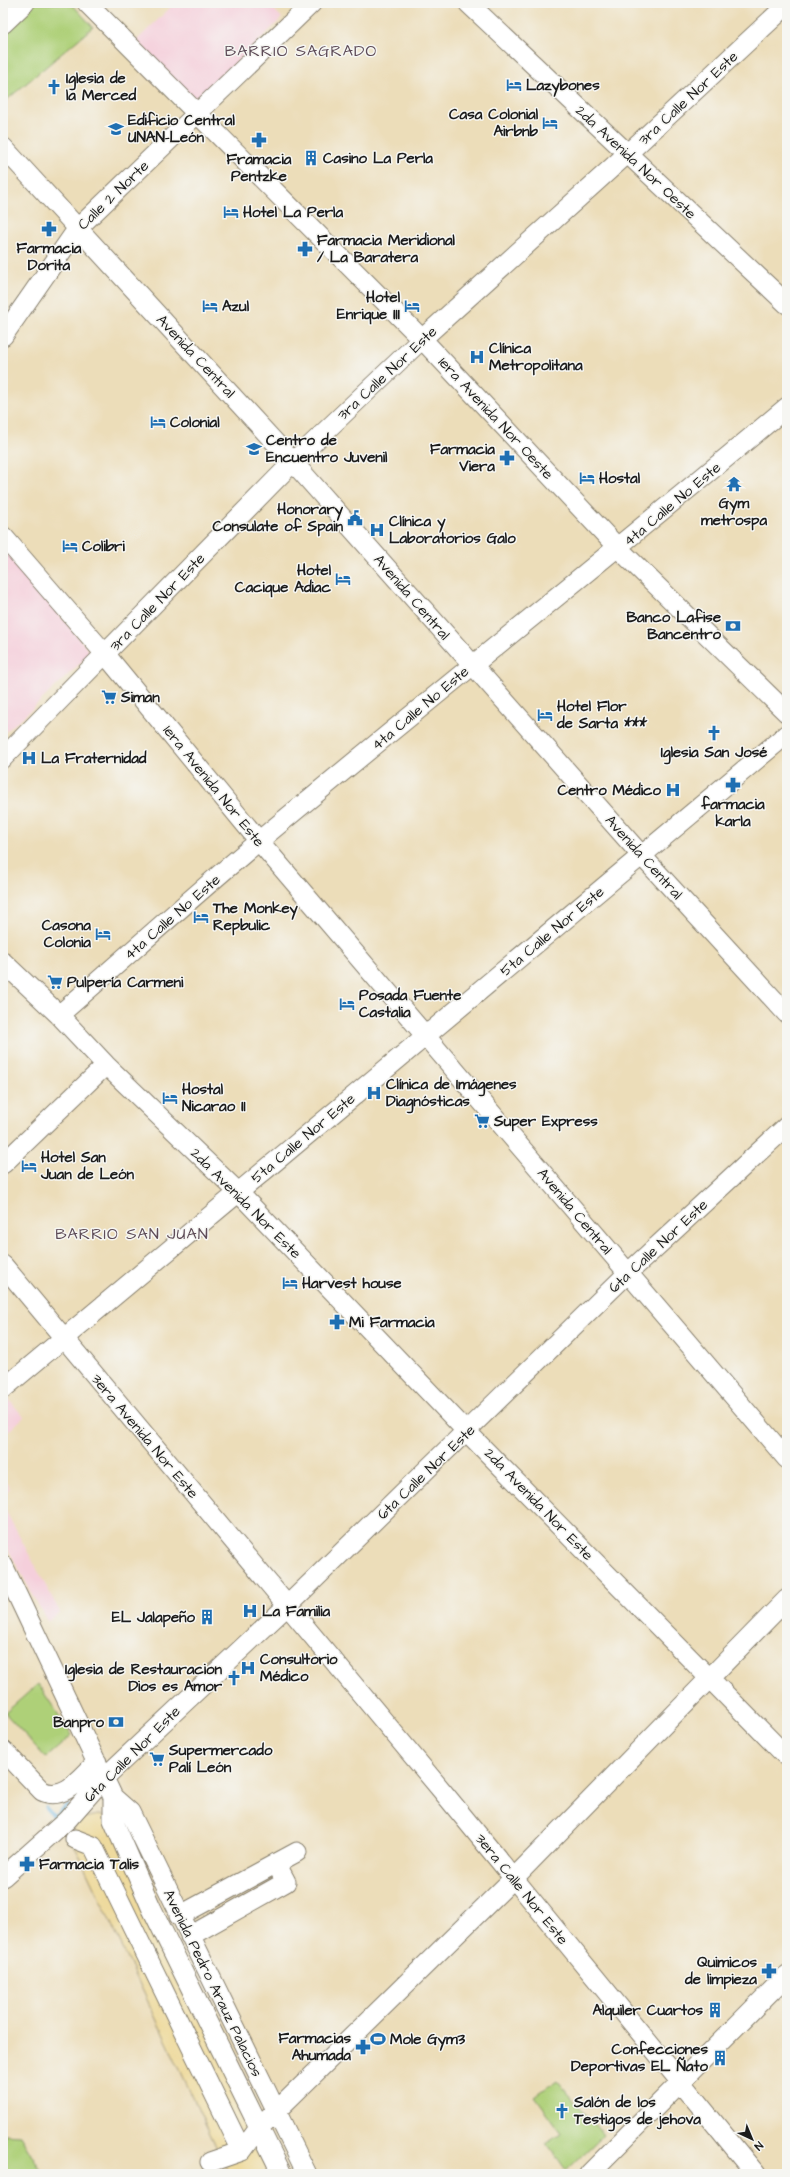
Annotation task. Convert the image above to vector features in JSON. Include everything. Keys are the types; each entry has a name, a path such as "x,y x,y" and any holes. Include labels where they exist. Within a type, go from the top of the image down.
{"street":[{"path":"3,24 25,3"},
{"name":"1era Avenida Nor Oeste","path":"87,3 422,339 618,548 787,713"},
{"name":"Calle 2 Norte","path":"3,336 78,228 312,3"},
{"name":"2da Avenida Nor Oeste","path":"468,3 787,304"},
{"name":"3ra Calle Nor Este","path":"3,758 106,655 293,462 422,339 627,154 787,5"},
{"name":"Avenida Central","path":"3,147 293,462 642,856 787,1014"},
{"name":"4ta Calle No Este","path":"59,1015 259,841 472,665 618,548 787,407"},
{"name":"1era Avenida Nor Este","path":"3,536 106,655 259,841 426,1035"},
{"name":"5ta Calle Nor Este","path":"3,1389 787,734"},
{"name":"2da Avenida Nor Este","path":"3,962 59,1015 106,1065 238,1192 468,1432 787,1757"},
{"name":"Avenida Central","path":"426,1035 787,1459"},
{"path":"3,1164 106,1065"},
{"name":"6ta Calle Nor Este","path":"67,1820 100,1770 288,1605 468,1432 628,1273 787,1126"},
{"name":"3era Avenida Nor Este","path":"3,1265 63,1339 288,1605"},
{"name":"Avenida Pedro Arauz Palacios","path":"3,1566 112,1797 113,1820 151,1907 282,2174"},
{"path":"210,2162 242,2151 259,2128 513,1880 787,1599"},
{"name":"3era Calle Nor Este","path":"288,1605 756,2174"},
{"path":"3,1750 42,1791 54,1794 67,1790 100,1770"},
{"name":"6ta Calle Nor Este","path":"3,1877 67,1820 112,1797"},
{"name":"Avenida Pedro Arauz Palacios","path":"112,1797 130,1812 179,1916 307,2174"},
{"path":"75,1839 93,1846 242,2151"},
{"path":"179,1916 297,1852"},
{"path":"190,1936 286,1882 276,1863"},
{"path":"151,1907 171,1899"},
{"path":"589,2174 787,1975"},
{"path":"198,2003 218,1994"}],"shaded area":[{"path":"175,3 268,3 282,18 196,103 136,41"},
{"path":"3,546 91,653 32,709 3,734"},
{"path":"5,1395 24,1417 3,1436 3,1397"},
{"path":"3,1479 10,1488 3,1499"},
{"path":"3,1506 60,1612 47,1621 3,1540"}],"green space":[{"path":"29,3 71,3 93,27 3,103 3,30"},
{"path":"38,1684 72,1735 46,1758 5,1713"},
{"path":"557,2080 603,2135 566,2171 546,2143 562,2133 535,2096"},
{"path":"3,2134 20,2135 43,2174 3,2174"}],"sand":[{"path":"99,1815 113,1820 284,2174 229,2174 70,1836 74,1826 80,1820"}],"waterway":[{"path":"55,1818 68,1805"},
{"path":"46,1808 57,1820"}],"place":[{"name":"Lazybones","path":"514,85"},
{"name":"Iglesia de la Merced","path":"54,87"},
{"name":"Casa Colonial Airbnb","path":"550,123"},
{"name":"Edificio Central UNAN-León","path":"116,129"},
{"name":"Framacia Pentzke","path":"259,140"},
{"name":"Casino La Perla","path":"311,158"},
{"name":"Hotel La Perla","path":"231,212"},
{"name":"Farmacia Dorita","path":"49,229"},
{"name":"Farmacia Meridional / La Baratera","path":"305,249"},
{"name":"Azul","path":"210,306"},
{"name":"Hotel Enrique III","path":"412,306"},
{"name":"Clínica Metropolitana","path":"477,357"},
{"name":"Colonial","path":"158,422"},
{"name":"Centro de Encuentro Juvenil","path":"254,449"},
{"name":"Farmacia Viera","path":"507,458"},
{"name":"Hostal","path":"587,478"},
{"name":"Gym metrospa","path":"734,484"},
{"name":"Honorary Consulate of Spain","path":"355,518"},
{"name":"Clínica y Laboratorios Galo","path":"377,530"},
{"name":"Colibri","path":"70,546"},
{"name":"Hotel Cacique Adiac","path":"343,579"},
{"name":"Banco Lafise Bancentro","path":"733,626"},
{"name":"Siman","path":"109,697"},
{"name":"Hotel Flor de Sarta ***","path":"545,715"},
{"name":"Iglesia San José","path":"714,733"},
{"name":"La Fraternidad","path":"29,758"},
{"name":"farmacia karla","path":"733,785"},
{"name":"Centro Médico","path":"673,790"},
{"name":"The Monkey Repbulic","path":"201,917"},
{"name":"Casona Colonia","path":"103,934"},
{"name":"Pulpería Carmeni","path":"55,982"},
{"name":"Posada Fuente Castalia","path":"347,1004"},
{"name":"Clínica de Imágenes Diagnósticas","path":"374,1093"},
{"name":"Hostal Nicarao II","path":"170,1098"},
{"name":"Super Express","path":"482,1121"},
{"name":"Hotel San Juan de León","path":"29,1166"},
{"name":"Harvest house","path":"290,1283"},
{"name":"Mi Farmacia","path":"337,1322"},
{"name":"La Familia","path":"250,1611"},
{"name":"EL Jalapeño","path":"207,1617"},
{"name":"Consultorio Médico","path":"248,1668"},
{"name":"Iglesia de Restauracion Dios es Amor","path":"234,1678"},
{"name":"Banpro","path":"116,1722"},
{"name":"Supermercado Palí León","path":"157,1759"},
{"name":"Farmacia Talis","path":"27,1864"},
{"name":"Quimicos de limpieza","path":"769,1971"},
{"name":"Alquiler Cuartos","path":"715,2010"},
{"name":"Mole Gym3","path":"378,2039"},
{"name":"Farmacias Ahumada","path":"363,2047"},
{"name":"Confecciones Deportivas EL Ñato","path":"720,2058"},
{"name":"Salón de los Testigos de jehova","path":"562,2111"}],"district":[{"name":"BARRIO SAGRADO","path":"301,50"},
{"name":"BARRIO SAN JUAN","path":"132,1233"}]}
